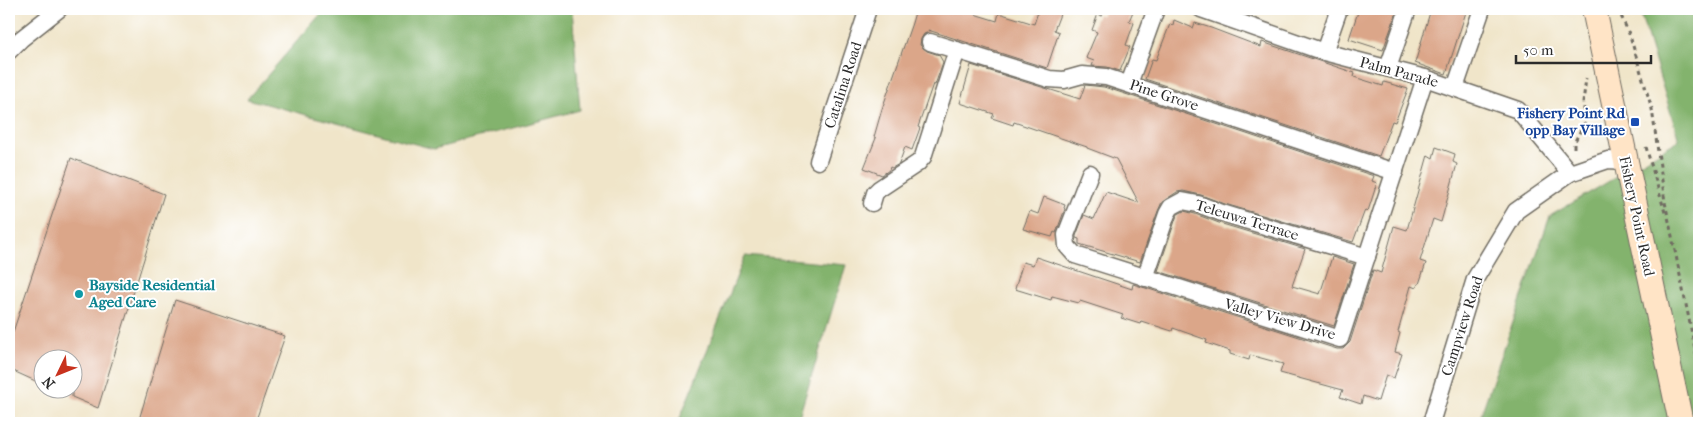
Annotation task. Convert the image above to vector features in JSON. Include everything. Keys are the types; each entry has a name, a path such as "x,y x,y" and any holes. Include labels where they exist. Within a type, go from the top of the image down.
{"main road":[{"name":"Fishery Point Road","path":"1594,9 1681,423"}],"street":[{"path":"9,51 20,39 58,9"},
{"name":"Catalina Road","path":"818,161 868,9"},
{"path":"1129,84 1156,9"},
{"name":"Palm Parade","path":"1202,9 1324,52 1426,78 1518,110 1570,173"},
{"path":"1324,52 1338,9"},
{"path":"1388,68 1408,9"},
{"path":"1455,88 1482,9"},
{"name":"Pine Grove","path":"930,42 1049,79 1064,80 1082,75 1106,77 1395,172"},
{"path":"872,203 879,189 918,163 923,157 957,50"},
{"name":"Valley View Drive","path":"1090,173 1068,225 1066,235 1067,246 1075,255 1340,339 1426,78"},
{"name":"Campview Road","path":"1431,423 1475,279 1516,211 1570,173 1608,160 1626,161"},
{"name":"Teleuwa Terrace","path":"1145,278 1167,214 1175,204 1182,201 1198,204 1222,214 1367,257"}],"path":[{"path":"1618,9 1630,36 1652,109 1665,202 1699,368"},
{"path":"1621,40 1630,36"},
{"path":"1574,148 1574,143 1586,120 1583,103 1587,78 1585,69"},
{"path":"1646,146 1671,233"}],"green space":[{"path":"325,9 572,9 580,110 434,149 247,99"},
{"path":"1639,9 1699,9 1699,423 1478,423 1550,216 1679,140"},
{"path":"745,256 846,265 797,423 678,423"}],"building":[{"path":"916,9 972,9 971,13 997,21 999,13 1034,24 1039,9 1062,9 1054,30 1059,32 1047,68 928,30 929,32 924,34 921,39 920,45 927,51 939,55 943,62 935,85 933,84 912,150 905,147 899,164 892,168 890,167 882,175 864,168 876,138 874,137 882,109"},
{"path":"1105,9 1134,9 1129,21 1134,23 1126,45 1130,47 1120,71 1107,67 1092,66 1094,61 1086,58 1097,32 1092,30 1098,14 1102,16"},
{"path":"1359,9 1398,9 1383,50 1349,39"},
{"path":"1431,9 1467,9 1446,74 1415,63"},
{"path":"1174,20 1193,28 1195,23 1261,47 1262,42 1355,73 1354,77 1383,86 1384,82 1408,89 1395,122 1392,121 1379,156 1145,79 1152,59 1156,60 1170,24 1173,25"},
{"path":"971,65 1080,99 1085,85 1104,87 1374,176 1372,181 1377,183 1368,211 1365,210 1353,242 1183,191 1177,192 1162,202 1140,262 1079,244 1079,239 1076,236 1084,215 1094,219 1106,192 1139,203 1116,159 1014,122 1013,125 992,118 994,114 960,103"},
{"path":"1436,147 1455,154 1453,162 1457,164 1441,222 1433,219 1420,261 1426,263 1419,284 1416,288 1411,286 1398,332 1400,333 1395,352 1402,354 1394,378 1386,375 1378,401 1363,396 1361,404 1340,397 1343,390 1280,373 1283,364 1250,355 1249,360 1230,354 1230,351 1206,343 1207,340 1173,328 1172,331 1141,321 1140,324 1121,318 1123,315 1080,301 1079,303 1052,296 1051,300 1015,289 1023,262 1033,265 1036,257 1132,289 1133,284 1337,349 1343,349 1350,342 1373,270 1381,273 1394,226 1407,230 1428,155 1433,158"},
{"name":"Bayside Residential Aged Care","path":"71,158 164,194 98,408 79,400 82,400 82,350 32,350 32,379 9,369 9,344"},
{"path":"1044,197 1065,205 1056,233 1054,232 1052,237 1023,229 1030,211 1038,214"},
{"path":"1184,211 1305,249 1292,286 1320,294 1332,257 1354,264 1334,326 1158,271 1176,218 1178,214"},
{"path":"175,300 285,336 255,423 138,423"}],"place":[{"name":"Fishery Point Rd opp Bay Village","path":"1635,122"},
{"name":"Bayside Residential Aged Care","path":"79,294"}]}
